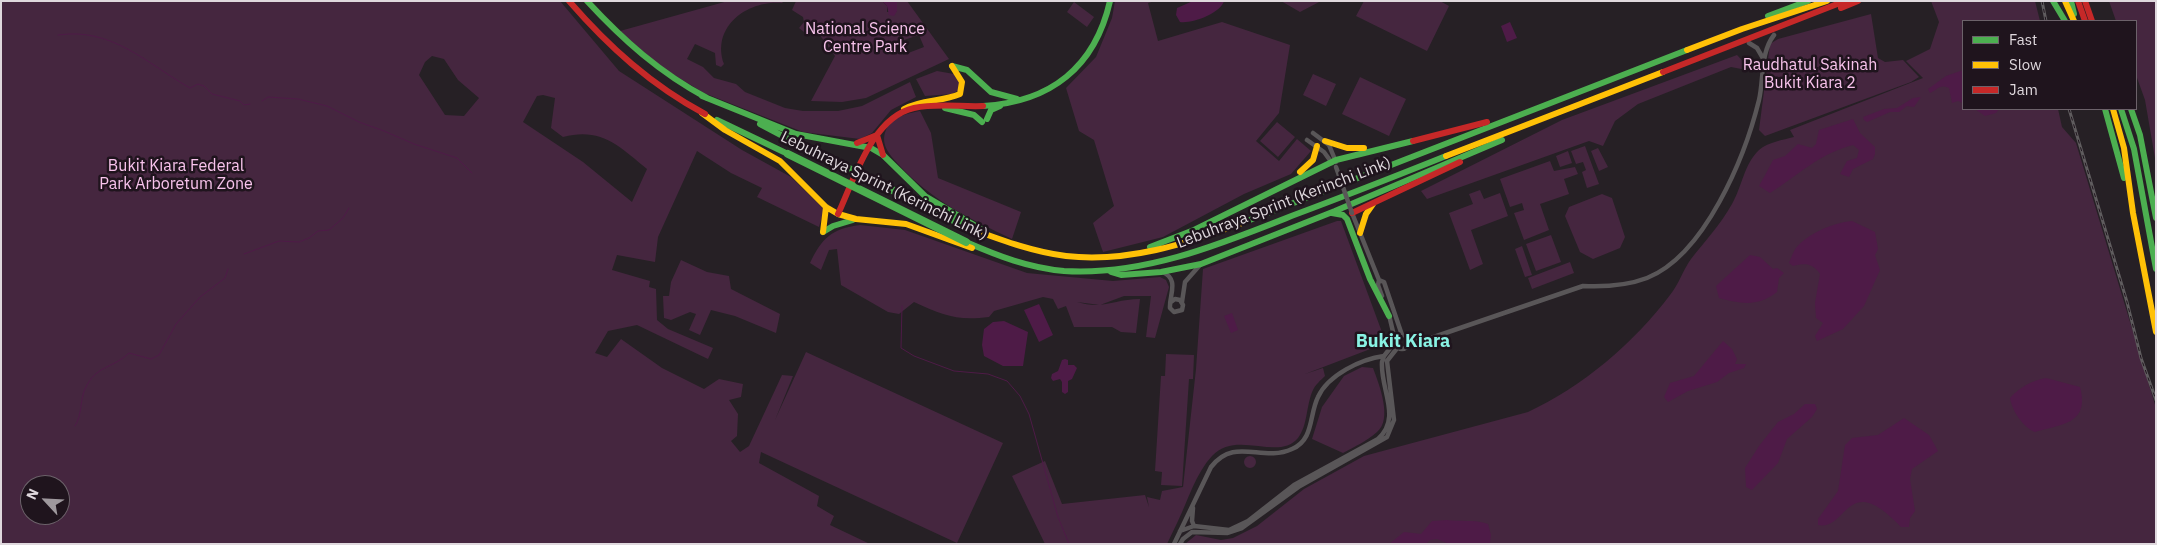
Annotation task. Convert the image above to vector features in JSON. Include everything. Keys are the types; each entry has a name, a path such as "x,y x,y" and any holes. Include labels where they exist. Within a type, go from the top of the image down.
{"main road":[{"name":"Lebuhraya Sprint (Kerinchi Link)","path":"570,1 606,44 631,67 669,95 702,113 979,249 1051,270 1109,272 1176,259 1226,242 1728,47 1826,4"},
{"name":"Lebuhraya Sprint (Kerinchi Link)","path":"587,1 618,36 640,56 680,84 702,96 974,230 1016,246 1048,254 1076,256 1166,248 1206,237 1742,29 1826,4 1845,1"},
{"path":"984,118 993,108 1014,103 1054,88 1090,56 1107,20 1110,1"},
{"path":"1742,29 1754,21 1808,1"},
{"path":"1728,47 1774,35 1858,1"},
{"path":"2052,1 2064,20"},
{"path":"2065,1 2074,20"},
{"path":"2071,1 2075,20"},
{"path":"2078,1 2085,20"},
{"path":"2085,1 2092,20"},
{"path":"2090,1 2096,20"},
{"path":"838,214 877,135 887,122 914,103 951,99 960,94 962,82 952,66 967,69 984,87 996,94 1005,98 1023,99"},
{"path":"702,96 796,134 871,148 883,154 910,183 936,204 1016,246"},
{"path":"900,113 914,108 1014,103"},
{"path":"984,118 988,104"},
{"path":"942,106 984,118"},
{"path":"2105,110 2133,214"},
{"path":"2113,110 2124,148 2133,214 2156,332"},
{"path":"2121,110 2129,130"},
{"path":"2126,110 2156,269"},
{"path":"2131,110 2140,135 2156,218"},
{"path":"702,113 725,130 780,161 826,207 838,214 856,219 906,224 965,247 979,249"},
{"path":"1135,252 1194,230 1294,179 1335,163 1376,149 1520,114"},
{"path":"1109,272 1121,275 1161,272 1201,264 1477,152 1522,131 1534,123"},
{"path":"855,144 867,141 877,135"},
{"path":"877,135 883,154"},
{"path":"1325,141 1347,148 1376,149"},
{"path":"1294,179 1311,163 1317,146"},
{"path":"1352,213 1462,162 1477,152"},
{"path":"1360,234 1366,214 1373,204"},
{"path":"826,207 823,232 832,226 856,219"},
{"path":"1330,213 1343,215 1347,219 1370,279 1389,316"}],"street":[{"path":"1379,280 1384,282 1402,335 1408,340 1425,340 1583,286 1609,286 1633,283 1648,278 1668,266 1683,252 1709,219 1745,150 1761,94 1764,61 1768,44 1774,35"},
{"path":"1749,43 1757,48 1764,61"},
{"path":"1313,132 1325,141 1335,163 1352,213 1379,280 1378,285 1398,347"},
{"path":"1307,140 1317,146 1335,163"},
{"path":"1161,272 1166,274 1173,283 1170,308 1176,313 1182,309 1185,282 1201,264"},
{"path":"1171,302 1175,299 1182,302"},
{"path":"1180,531 1194,526 1229,530 1248,521 1294,485 1378,439 1386,431 1390,418 1382,367 1384,356 1402,335"},
{"path":"1407,346 1408,340"},
{"path":"1180,544 1183,538 1192,532 1228,533 1242,528 1300,486 1387,437 1394,420 1387,361 1398,347 1420,345 1425,340"},
{"path":"1174,544 1211,467 1221,456 1239,450 1265,454 1282,453 1295,448 1304,441 1309,431 1318,396 1328,382 1341,372 1384,356"},
{"path":"1194,502 1192,517 1194,526"}],"green space":[{"name":"Bukit Kiara Federal Park Arboretum Zone","path":"1,1 560,1 619,71 742,150 791,177 824,209 819,227 757,197 762,188 731,173 697,151 658,237 655,262 617,255 612,270 650,281 649,287 656,289 657,320 668,329 713,348 708,359 637,325 608,331 595,353 607,357 621,339 662,368 704,389 719,379 743,384 741,397 729,400 738,414 737,436 731,441 740,452 749,446 782,375 793,376 775,420 806,352 1003,443 957,543 761,452 759,463 819,496 817,506 834,516 830,525 870,544 1,544","holes":["432,56 444,59 458,80 479,98 464,116 445,115 419,75 425,62","543,95 555,98 551,128 563,137 576,135 599,137 618,146 647,169 632,202 583,162 523,122 537,96"]},
{"path":"728,1 784,1 782,3 756,6 745,11 735,19 727,28 723,38 721,51 724,64 721,67 716,65 715,53 695,44 687,59 703,67 714,78 736,84 745,92 785,108 803,111 838,111 862,106 910,82 916,97 891,110 872,133 860,139 803,132 704,93 661,67 620,31"},
{"name":"National Science Centre Park","path":"796,1 882,1 887,6 887,12 897,11 897,1 907,1 949,59 866,98 842,102 811,101 835,56 819,34 814,37 810,28 804,32 799,28 804,22 803,17 792,10","holes":["919,35 924,47 903,55 898,42"]},
{"path":"1115,1 1155,1 1148,3 1158,41 1222,22 1290,45 1279,113 1256,141 1279,161 1297,139 1311,151 1291,174 1244,194 1163,237 1103,252 1093,223 1114,206 1094,140 1079,131 1066,88 1096,57 1112,18"},
{"path":"1281,1 1321,1 1300,12"},
{"path":"1364,1 1440,1 1449,6 1427,51 1356,16"},
{"path":"1931,1 2035,1 2040,20 1962,20 1962,110 2058,110 2062,127 2076,143 2156,408 2156,544 1185,544 1196,535 1221,540 1233,538 1257,526 1304,489 1364,456 1528,412 1548,402 1587,377 1623,347 1656,313 1670,295 1691,259 1728,211 1750,162 1759,150 1771,143 1794,137 1790,130 1923,78 1906,61 1930,49 1939,22"},
{"path":"2109,1 2156,1 2156,164 2145,100 2137,78 2137,20 2116,20"},
{"path":"1074,2 1094,17 1087,27 1067,12"},
{"name":"Raudhatul Sakinah Bukit Kiara 2","path":"1871,14 1878,58 1885,62 1903,60 1919,77 1911,82 1765,136 1759,130 1770,44 1778,39"},
{"path":"1737,55 1752,71 1731,67 1638,104 1615,121 1603,146 1589,141 1427,199 1421,191 1562,120"},
{"path":"937,71 954,74 960,83 959,90 952,94 925,96 916,79"},
{"path":"1313,74 1336,84 1326,106 1303,95"},
{"path":"1360,77 1406,99 1389,136 1342,114"},
{"path":"920,111 931,133 938,178 1021,212 1012,239 965,216 937,198 911,177 889,153 884,135 889,125 900,116"},
{"path":"1277,122 1295,137 1278,157 1260,141"},
{"path":"1585,146 1599,184 1587,188 1582,172 1586,170 1583,162 1576,164 1571,151"},
{"path":"1598,148 1608,167 1599,171 1591,151"},
{"path":"1568,151 1572,163 1560,167 1556,156"},
{"path":"1550,161 1554,171 1575,167 1578,174 1564,179 1569,194 1540,204 1549,230 1524,240 1514,213 1524,210 1522,203 1510,207 1500,179"},
{"path":"1480,190 1484,199 1500,193 1508,216 1471,230 1483,264 1470,270 1449,213 1473,204 1469,194"},
{"path":"1602,194 1612,198 1625,237 1620,248 1593,259 1580,252 1565,216 1569,207"},
{"path":"1341,221 1386,343 1305,374 1323,368 1325,376 1313,390 1304,427 1298,438 1290,445 1280,447 1233,445 1222,448 1212,456 1201,470 1167,544 1045,544 1012,476 1045,461 1062,504 1145,495 1149,507 1147,497 1160,500 1162,491 1183,487 1196,369 1203,269"},
{"path":"860,225 905,230 1027,273 1113,281 1160,277 1166,280 1169,287 1155,338 1146,337 1151,296 1124,296 1101,305 1140,299 1136,333 1121,332 1112,327 1074,327 1066,306 1058,309 1053,299 1043,297 994,311 989,317 967,318 950,316 914,302 899,314 888,312 841,285 837,249 829,250 821,270 810,263 823,241 829,236 842,229"},
{"path":"1551,235 1561,262 1536,271 1526,244"},
{"path":"1522,246 1532,275 1525,277 1515,249"},
{"path":"681,260 707,272 729,276 731,289 780,314 776,333 735,316 711,310 700,335 689,330 696,314 690,312 671,320 664,318 663,296 669,296 671,282"},
{"path":"1570,262 1574,273 1532,289 1528,278"},
{"path":"1166,354 1194,355 1193,379 1189,379 1182,486 1161,485 1162,472 1155,471 1161,376 1165,376"},
{"path":"1362,367 1373,368 1383,401 1384,419 1382,426 1377,432 1343,453 1312,439 1322,407 1344,376"},
{"path":"1248,456 1252,456 1256,462 1252,468 1248,468 1244,464 1244,460"}],"shaded area":[{"path":"882,1 897,1 897,11 894,16 889,15 887,6"},
{"path":"1193,1 1224,1 1218,10 1205,17 1180,22 1176,15 1177,8"},
{"path":"1510,22 1517,38 1507,42 1501,26"},
{"path":"1962,70 1962,103 1958,101 1952,103 1949,88 1946,87 1941,87 1930,93 1928,89 1946,76"},
{"path":"1921,97 1914,107 1907,106 1899,112 1890,112 1867,122 1864,120 1863,117 1884,109 1897,108 1913,98"},
{"path":"1976,110 1998,110 1996,113 1985,116"},
{"path":"1853,119 1860,133 1875,147 1875,154 1873,159 1853,169 1849,177 1840,174 1847,161 1857,158 1859,150 1853,145 1819,159 1770,193 1759,186 1773,160 1785,156 1798,144 1812,148 1816,144 1819,130"},
{"path":"1852,221 1875,232 1878,249 1875,255 1880,270 1864,306 1843,329 1817,341 1815,336 1823,323 1816,318 1815,303 1820,274 1812,266 1801,264 1793,266 1789,263 1796,248 1814,233 1829,226"},
{"path":"1750,255 1760,257 1773,269 1777,268 1784,273 1779,278 1777,292 1763,300 1749,303 1719,298 1716,286"},
{"path":"1039,304 1053,335 1039,342 1024,310"},
{"path":"1232,313 1238,330 1231,333 1224,316"},
{"path":"1004,321 1028,332 1023,366 1003,366 984,356 982,345 984,329 993,322"},
{"path":"1723,341 1732,349 1737,359 1735,364 1746,364 1744,368 1729,373 1717,382 1688,391 1668,402 1664,397 1670,383 1694,376"},
{"path":"1062,360 1068,360 1068,365 1074,365 1077,368 1072,379 1068,381 1068,392 1065,394 1062,392 1062,382 1060,379 1053,381 1051,378 1052,374 1058,371"},
{"path":"2046,378 2080,387 2081,409 2077,415 2064,424 2035,432 2019,418 2010,398 2026,385"},
{"path":"1805,404 1815,404 1817,409 1812,417 1787,439 1778,463 1752,490 1746,487 1745,468 1759,446 1778,422 1794,414"},
{"path":"1904,418 1929,435 1938,451 1912,469 1910,479 1915,511 1910,518 1909,527 1901,527 1883,511 1869,503 1858,502 1850,506 1836,520 1828,524 1818,525 1818,519 1838,491 1845,445 1852,438 1878,435"},
{"path":"1447,520 1488,524 1491,535 1490,543 1449,544 1437,539 1430,540 1426,544 1389,544 1404,532 1421,534 1432,521"}],"waterway":[{"path":"58,35 77,34 95,36 112,42 128,49 190,88 198,84 204,86 212,94 240,101 244,105 250,104"},
{"path":"262,101 268,97 298,99 327,106 359,122 414,144 457,158 472,173"},
{"path":"244,254 279,241 299,242 309,238 318,231 329,230 343,218 349,208"},
{"path":"75,426 83,395 91,379 100,370 117,362 129,353 151,359 159,355 176,324 200,297 225,278 228,269"},
{"path":"902,306 901,348 914,356 954,371 988,374 1007,381 1020,396 1029,414 1058,517 1069,544"}],"railway":[{"path":"2042,1 2046,20"},
{"path":"2069,110 2127,302 2141,358 2156,400"}],"traffic: fast":[{"path":"587,1 643,55 673,78 707,98"},
{"path":"983,106 1007,103 1029,97 1049,88 1066,77 1081,62 1093,45 1103,24 1110,1"},
{"path":"1768,16 1808,1"},
{"path":"2053,1 2064,20"},
{"path":"2071,1 2074,14"},
{"path":"1242,223 1687,50"},
{"path":"952,66 967,70 991,92 1017,99"},
{"path":"702,96 796,134 871,148 883,155 925,196 981,229"},
{"path":"987,119 991,110 1000,106"},
{"path":"945,108 974,115 982,122"},
{"path":"2105,110 2124,178"},
{"path":"2121,110 2134,149 2156,269"},
{"path":"2131,110 2140,135 2156,218"},
{"path":"717,120 788,154"},
{"path":"760,124 794,142"},
{"path":"1111,272 1121,275 1161,272 1201,264 1335,211 1502,140"},
{"path":"1150,247 1194,230 1336,160 1413,141"},
{"path":"794,142 974,230"},
{"path":"788,154 966,242"},
{"path":"966,242 1014,261 1064,271 1094,271 1153,263 1182,256 1239,237 1446,156"},
{"path":"1332,213 1343,215 1347,219 1370,279 1389,316"},
{"path":"823,232 833,226 853,220"}],"traffic: slow":[{"path":"1687,50 1742,29 1827,1"},
{"path":"2065,1 2074,20"},
{"path":"904,109 960,94 962,82 952,66"},
{"path":"1446,156 1663,72"},
{"path":"2113,110 2124,148 2133,213 2156,332"},
{"path":"702,113 725,130 780,161 826,207 838,214 856,219 906,224 972,248"},
{"path":"1325,141 1347,148 1364,148"},
{"path":"1300,172 1313,160 1317,146"},
{"path":"1360,233 1366,214 1373,204"},
{"path":"823,232 826,207"},
{"path":"974,230 1042,252 1066,256 1111,257 1178,245 1242,223"}],"traffic: jam":[{"path":"569,1 632,64 667,91 705,114"},
{"path":"1663,72 1845,1"},
{"path":"1841,8 1858,1"},
{"path":"2078,1 2085,20"},
{"path":"2085,1 2092,20"},
{"path":"838,214 866,152 887,124 899,114 914,108 931,106 983,106"},
{"path":"1413,141 1487,122"},
{"path":"857,143 877,135 883,155"},
{"path":"1352,213 1460,162"}],"district":[{"name":"Bukit Kiara","path":"1403,342"}]}
